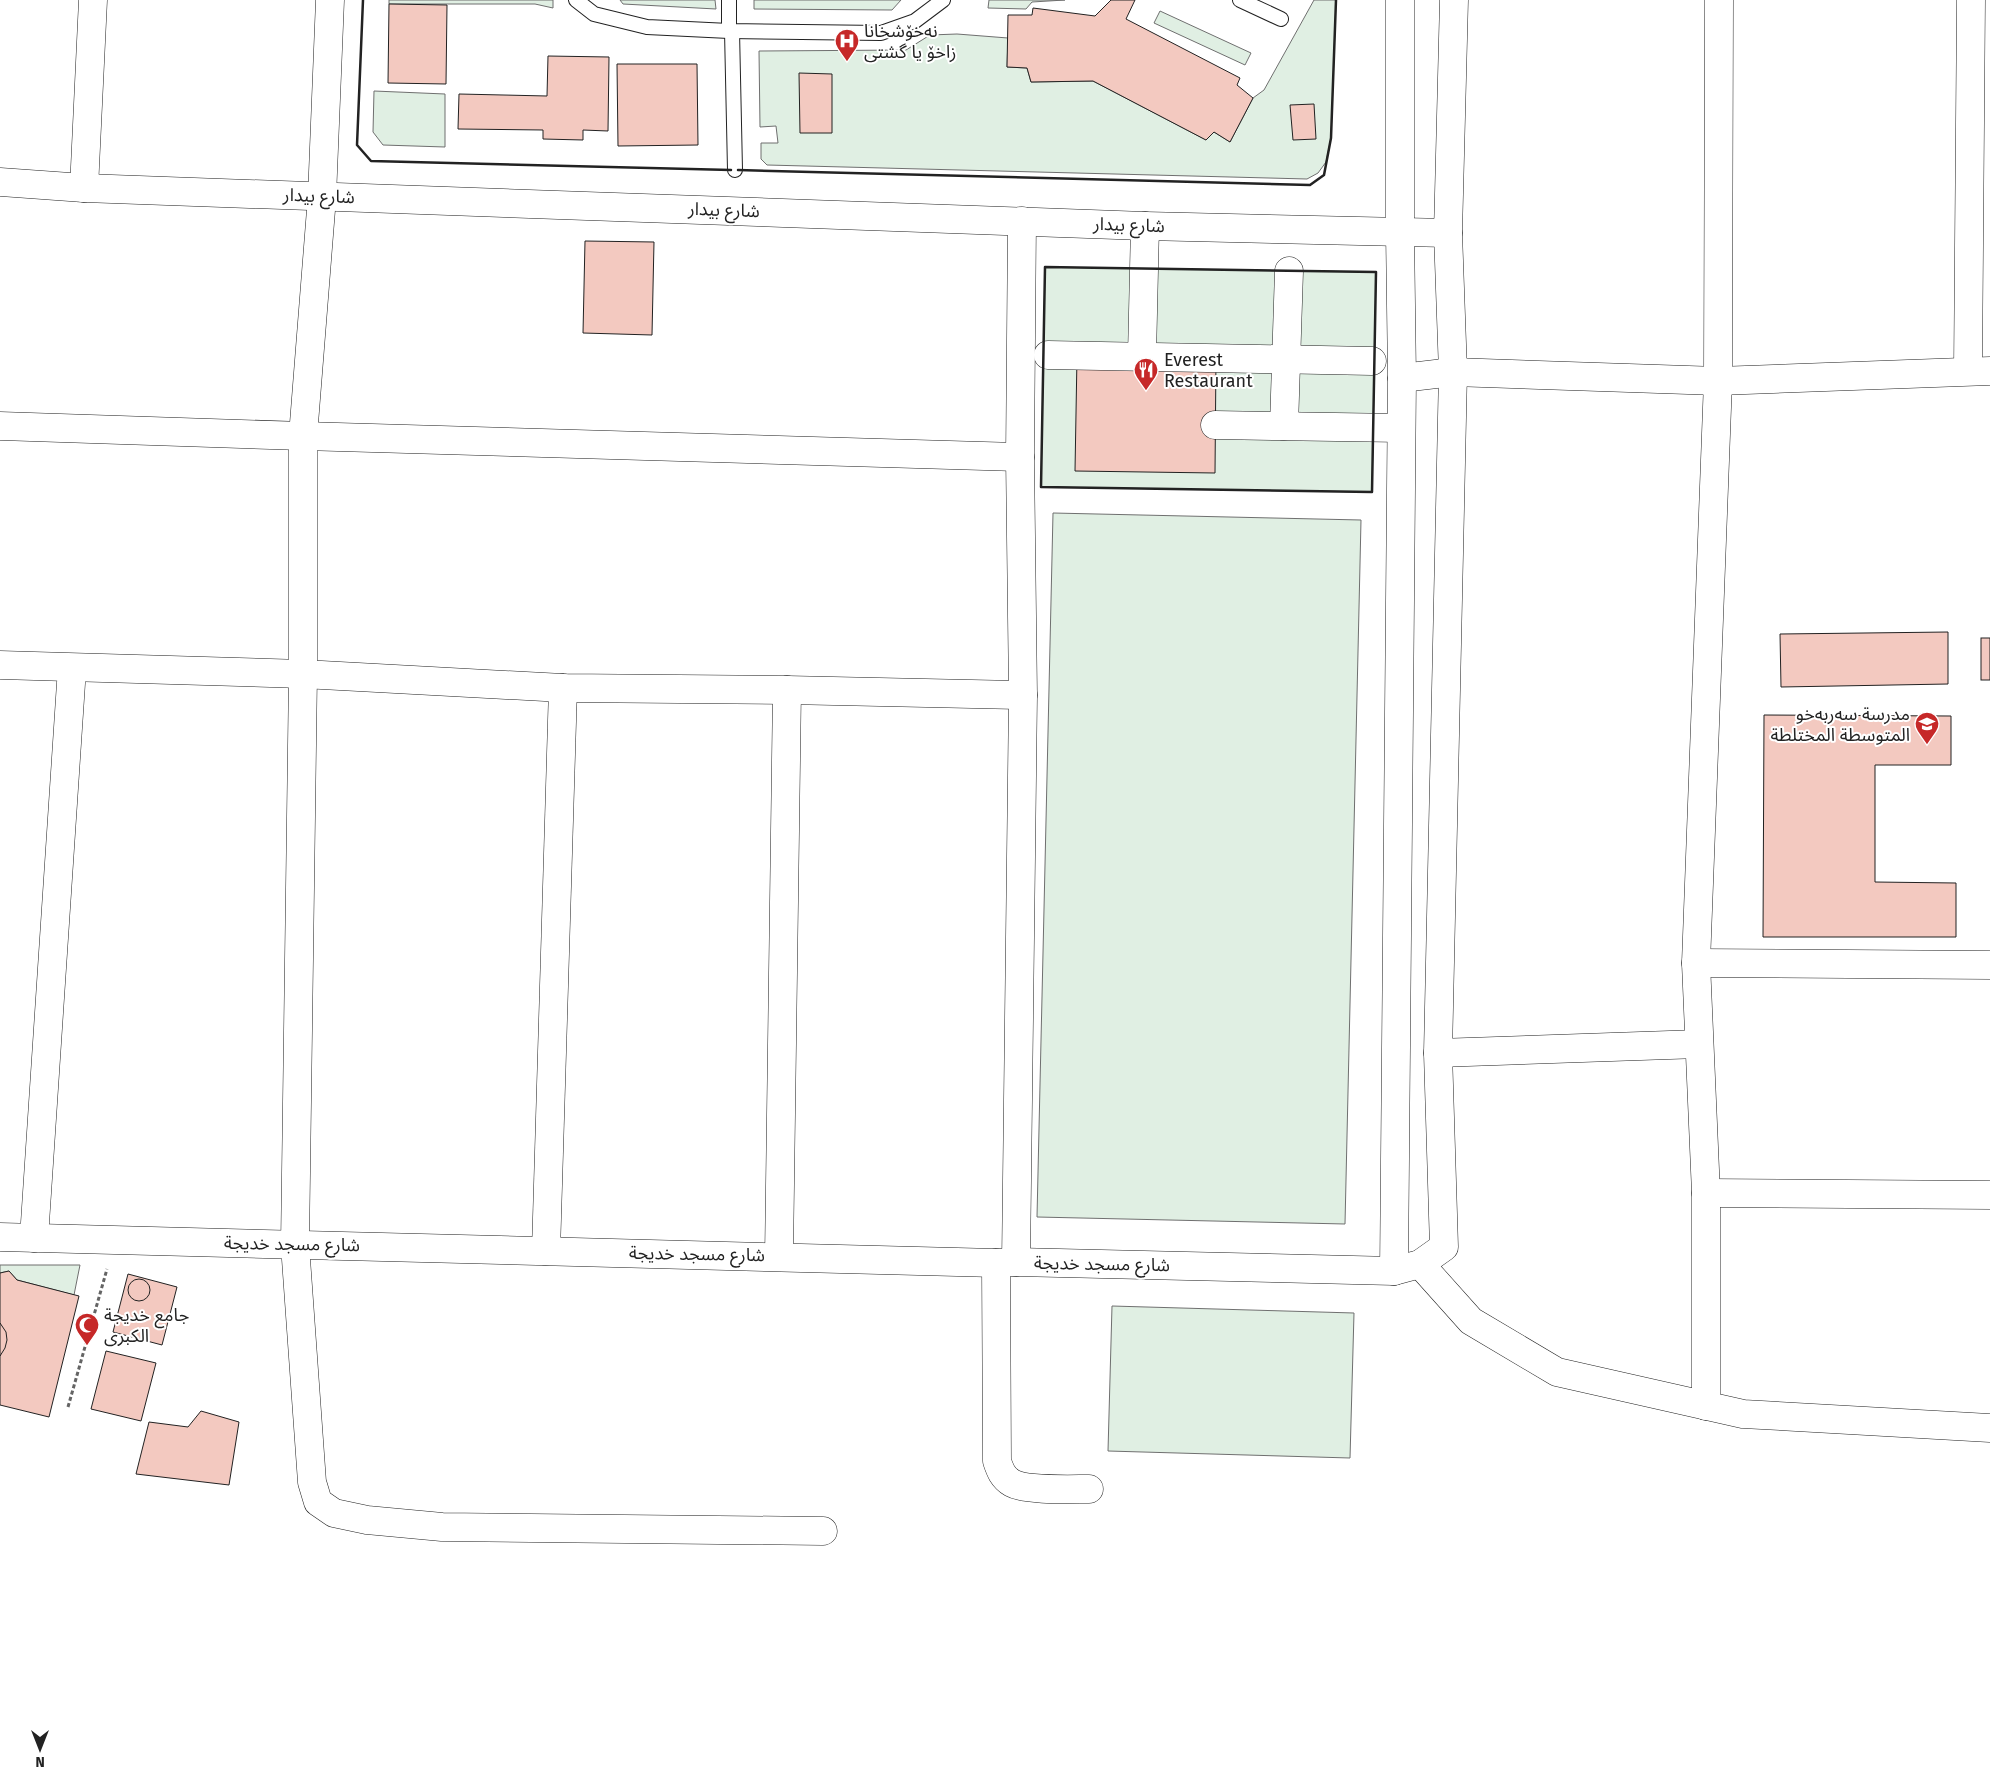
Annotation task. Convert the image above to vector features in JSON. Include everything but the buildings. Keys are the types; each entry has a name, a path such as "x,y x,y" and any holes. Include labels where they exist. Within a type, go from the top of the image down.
{"street":[{"path":"84,188 93,0"},
{"path":"330,0 322,196 303,436 303,674 295,1244 312,1482 318,1502 334,1513 367,1520 442,1527 823,1531"},
{"path":"1394,1271 1402,378 1400,0"},
{"path":"1454,0 1448,233 1453,372 1438,1053 1444,1247 1420,1264 1471,1321 1557,1372 1743,1414 1990,1428"},
{"path":"1706,1406 1706,1193 1696,963 1718,381 1719,0"},
{"path":"1402,378 1453,372 1718,381 1979,371 1971,0"},
{"name":"شارع بيدار","path":"0,182 84,188 1145,226 1448,233"},
{"path":"1022,221 1020,457 1023,695 1006,1262 997,1461 1005,1477 1020,1486 1089,1490"},
{"path":"1142,356 1145,226"},
{"path":"1284,426 1289,271"},
{"path":"1048,355 1372,361"},
{"path":"1215,425 1401,428"},
{"path":"0,426 1020,457"},
{"path":"0,665 303,674 563,688 1023,695"},
{"path":"34,1238 72,668"},
{"path":"546,1251 563,688"},
{"path":"779,1256 787,690"},
{"path":"1696,963 1990,965"},
{"path":"1438,1053 1699,1044"},
{"path":"1706,1193 1990,1195"},
{"name":"شارع مسجد خديجة","path":"0,1237 1394,1271 1420,1264"}],"lane":[{"path":"576,0 594,14 647,27 730,31 881,33 915,21 943,0"},
{"path":"729,0 735,170"},
{"path":"1240,0 1281,19"}],"path":[{"path":"68,1407 116,1240"}],"green space":[{"path":"389,0 553,0 553,8 535,4 389,4"},
{"path":"620,0 715,0 716,9 623,4"},
{"path":"754,0 901,0 892,10 754,9"},
{"path":"989,0 1065,0 1032,2 1026,9 988,8"},
{"path":"1314,0 1336,0 1331,138 1326,162 1318,173 1307,179 767,165 761,159 761,143 778,143 776,126 760,127 759,51 906,50 930,35 957,34 1008,38 1007,67 1027,68 1031,82 1093,81 1206,140 1214,132 1230,142 1253,98 1264,90"},
{"path":"1160,11 1251,53 1245,65 1154,23"},
{"path":"374,91 445,94 445,147 383,145 373,132"},
{"path":"1045,267 1376,272 1372,492 1041,487"},
{"path":"1053,513 1361,520 1345,1224 1037,1217"},
{"path":"0,1265 80,1265 74,1295 17,1280 9,1271 0,1273"},
{"path":"1112,1306 1354,1313 1350,1458 1108,1451"}],"wall":[{"path":"363,0 357,145 371,161 731,170"},
{"path":"738,170 1310,185 1324,175 1331,138 1336,0"},
{"path":"1045,267 1376,272 1372,492 1041,487 1045,267"}],"place":[{"name":"نەخۆشخانا زاخۆ یا گشتی","path":"847,62"},
{"name":"Everest Restaurant","path":"1146,391"},
{"name":"مدرسة سەربەخو المتوسطة المختلطة","path":"1927,745"},
{"name":"جامع خديجة الكبرى","path":"87,1346"}]}
